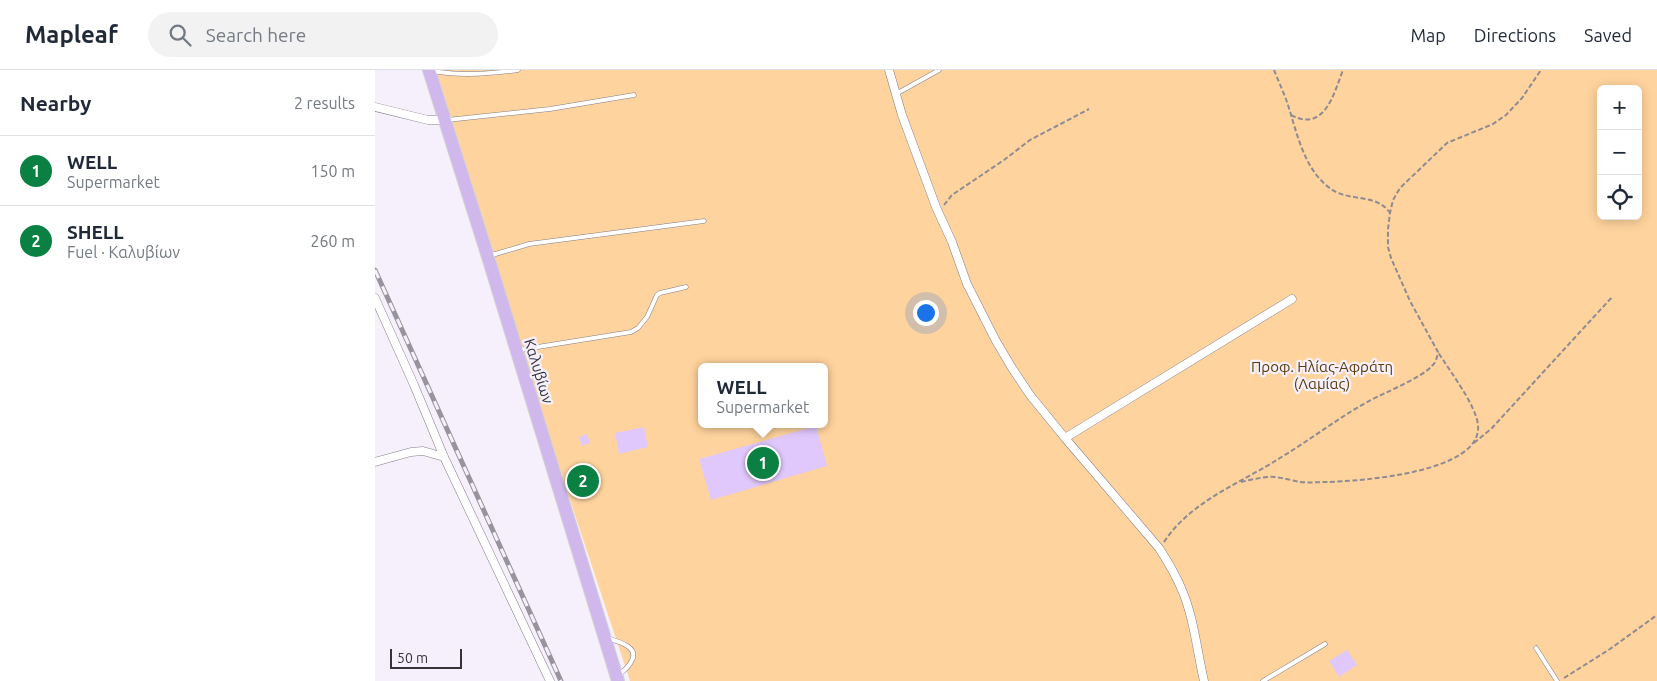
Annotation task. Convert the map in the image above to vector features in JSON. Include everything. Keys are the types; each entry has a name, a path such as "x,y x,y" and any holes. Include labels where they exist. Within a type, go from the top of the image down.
{"main road":[{"name":"Καλυβίων","path":"429,70 488,256 617,679"}],"street":[{"path":"889,70 909,135 940,216 952,242 967,284 996,341 1031,395 1065,438 1159,548 1172,568 1183,591 1204,681"},
{"path":"375,107 380,110 428,120 445,120"},
{"path":"375,298 444,457 550,681"},
{"path":"1065,438 1292,299"},
{"path":"375,462 392,456 423,451 444,457"}],"lane":[{"path":"429,70 445,73 484,74 518,70"},
{"path":"896,94 939,70"},
{"path":"445,120 550,109 634,95"},
{"path":"488,256 529,244 704,221"},
{"path":"516,351 631,332 638,328 647,317 657,296 661,293 686,287"},
{"path":"603,636 627,645 632,649 632,662 617,679"},
{"path":"1263,681 1325,644"},
{"path":"1537,648 1557,681"}],"path":[{"path":"1274,70 1286,100 1296,135 1305,156 1317,175 1331,189 1345,196 1378,202 1385,206 1390,213"},
{"path":"1291,115 1302,119 1313,118 1322,114 1328,107 1343,70"},
{"path":"1472,445 1478,432 1478,423 1473,409 1438,352 1410,301 1391,258 1388,246 1390,213 1393,200 1400,188 1447,143 1493,124 1505,116 1522,98 1541,70"},
{"path":"940,216 945,204 952,195 1030,140 1089,109"},
{"path":"1237,483 1267,477 1302,482 1367,479 1440,465 1458,457 1492,428 1613,296"},
{"path":"1159,548 1177,524 1220,491 1293,450 1367,402 1423,374 1433,365 1437,359 1438,352"},
{"path":"1557,681 1610,649 1657,615"}],"green space":[{"name":"Προφ. Ηλίας-Αφράτη (Λαμίας)","path":"436,70 1657,70 1657,681 630,681 545,424"}],"building":[{"path":"644,427 648,447 619,454 615,433"},
{"path":"809,428 817,428 827,466 711,500 699,459"},
{"path":"587,434 590,443 582,446 579,437"},
{"path":"594,468 598,482 576,489 572,476"},
{"path":"1347,650 1357,665 1339,677 1329,661"}],"railway":[{"path":"375,270 561,681"}],"place":[{"name":"WELL","path":"763,463"},
{"name":"SHELL","path":"583,481"}]}
